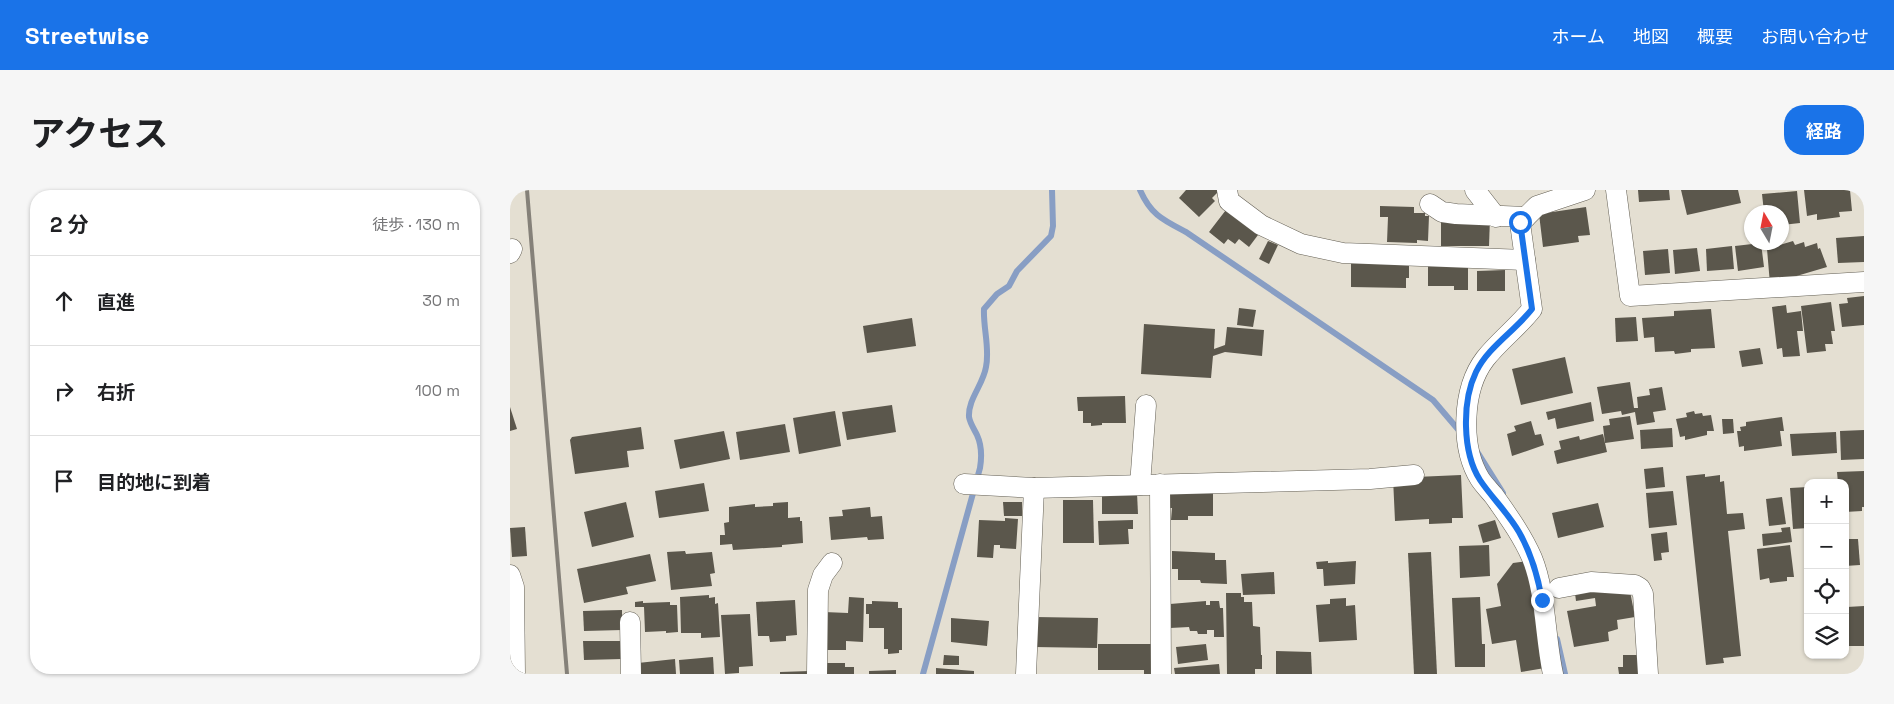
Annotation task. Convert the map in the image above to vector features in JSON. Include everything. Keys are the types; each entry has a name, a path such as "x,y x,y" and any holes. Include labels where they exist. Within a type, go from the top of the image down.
{"street":[{"path":"1227,190 1229,201 1261,225 1301,244 1342,254 1525,260"},
{"path":"1475,190 1496,216"},
{"path":"1553,674 1540,587 1533,561 1519,531 1480,479 1474,467 1466,427 1470,394 1476,371 1485,358 1532,309 1520,222 1537,206 1584,190"},
{"path":"1616,190 1630,296 1864,282"},
{"path":"1430,204 1442,212 1526,217"},
{"path":"1146,405 1160,674"},
{"path":"964,484 1034,488 1370,479 1414,474"},
{"path":"1026,674 1034,488"},
{"path":"817,674 818,590 823,575 832,563"},
{"path":"510,575 514,587 514,671"},
{"path":"1559,588 1591,582 1635,585 1640,588 1644,594 1648,674"},
{"path":"630,622 631,674"}],"building":[{"path":"1186,190 1220,190 1212,198 1215,201 1199,217 1179,198"},
{"path":"1638,190 1669,190 1670,200 1639,202"},
{"path":"1681,190 1738,190 1741,203 1687,215"},
{"path":"1804,190 1850,190 1852,211 1839,212 1840,217 1817,220 1817,214 1807,216"},
{"path":"1797,191 1800,223 1789,224 1789,205 1763,205 1762,194"},
{"path":"1229,206 1261,231 1249,247 1239,239 1235,244 1228,239 1224,244 1209,232"},
{"path":"1380,206 1414,207 1414,213 1425,213 1425,216 1429,216 1428,241 1417,240 1417,243 1387,242 1388,217 1380,217"},
{"path":"1586,207 1590,235 1578,236 1579,242 1543,247 1539,214"},
{"path":"1441,218 1490,218 1489,246 1441,246"},
{"path":"1864,236 1864,262 1838,263 1836,238"},
{"path":"1268,241 1278,245 1269,264 1259,259"},
{"path":"1793,241 1795,245 1804,242 1805,247 1817,243 1827,267 1770,284 1767,250 1789,250 1789,242"},
{"path":"1744,245 1744,250 1762,250 1764,267 1738,271 1735,246"},
{"path":"1732,246 1734,269 1707,271 1706,249"},
{"path":"1697,248 1700,271 1675,274 1673,250"},
{"path":"1668,249 1670,273 1645,275 1643,251"},
{"path":"1468,259 1468,290 1454,290 1454,286 1428,286 1428,261"},
{"path":"1351,262 1409,264 1409,278 1406,278 1406,288 1351,287"},
{"path":"1505,270 1505,291 1477,291 1477,271"},
{"path":"1864,296 1864,325 1842,327 1839,304 1848,303 1847,298"},
{"path":"1831,302 1835,331 1831,331 1833,344 1825,344 1826,351 1807,353 1801,306"},
{"path":"1786,305 1787,313 1801,311 1803,331 1797,331 1800,356 1783,357 1782,348 1777,349 1772,307"},
{"path":"1239,308 1256,310 1253,327 1237,325"},
{"path":"1711,309 1715,348 1691,349 1691,352 1675,354 1674,351 1655,352 1654,337 1644,338 1642,318 1674,316 1674,311"},
{"path":"1636,317 1638,341 1616,342 1615,318"},
{"path":"912,318 916,346 867,353 863,326"},
{"path":"1144,324 1215,329 1214,349 1225,345 1227,327 1264,330 1262,356 1225,352 1213,356 1211,378 1141,374"},
{"path":"1760,348 1763,364 1742,367 1739,351"},
{"path":"1565,357 1573,393 1521,405 1512,369"},
{"path":"1630,382 1634,408 1638,408 1637,397 1650,395 1649,389 1662,387 1666,410 1653,412 1655,422 1637,425 1635,412 1622,415 1621,411 1602,414 1597,387"},
{"path":"1125,396 1126,423 1102,423 1102,425 1091,426 1091,423 1083,423 1083,411 1078,411 1077,397"},
{"path":"1591,402 1594,421 1557,429 1555,418 1548,420 1546,412"},
{"path":"892,405 896,432 847,440 842,412"},
{"path":"510,407 517,429 510,431"},
{"path":"835,411 841,446 799,454 793,418"},
{"path":"1694,411 1695,414 1702,413 1703,416 1711,415 1714,431 1707,431 1707,435 1685,440 1685,436 1680,437 1676,419 1687,417 1686,413"},
{"path":"1630,416 1634,439 1605,443 1603,426 1610,425 1609,419"},
{"path":"1782,417 1784,431 1780,431 1782,446 1744,451 1744,446 1739,447 1737,431 1741,431 1740,427 1746,426 1746,422"},
{"path":"1722,419 1733,419 1734,433 1723,434"},
{"path":"1531,421 1535,435 1541,434 1544,445 1512,456 1507,434 1516,431 1514,426"},
{"path":"785,424 790,452 740,460 736,432"},
{"path":"641,427 644,449 627,451 629,467 575,474 570,440 572,437"},
{"path":"1672,428 1673,447 1641,449 1640,430"},
{"path":"1864,430 1864,459 1841,460 1840,431"},
{"path":"724,431 730,459 680,469 674,440"},
{"path":"1836,432 1837,453 1792,456 1790,434"},
{"path":"1603,434 1607,452 1557,464 1554,451 1561,449 1559,441 1579,436 1580,440"},
{"path":"1663,467 1665,487 1646,489 1644,469"},
{"path":"1864,471 1864,507 1862,507 1862,511 1849,512 1849,479 1838,479 1837,472"},
{"path":"1705,474 1705,477 1720,475 1720,482 1724,481 1727,514 1743,513 1745,529 1728,531 1741,656 1723,658 1724,663 1706,665 1686,476"},
{"path":"1461,475 1463,518 1452,518 1452,523 1429,524 1429,519 1395,521 1393,478"},
{"path":"704,483 709,511 659,518 655,491"},
{"path":"1213,487 1213,516 1188,516 1188,520 1171,520 1172,508 1168,508 1168,489"},
{"path":"1804,487 1804,528 1793,529 1790,488"},
{"path":"1673,491 1677,525 1649,528 1646,493"},
{"path":"1102,493 1137,493 1138,514 1102,514"},
{"path":"1782,497 1786,524 1769,526 1766,499"},
{"path":"1063,500 1093,500 1094,543 1063,543"},
{"path":"626,502 634,537 592,547 584,512"},
{"path":"788,502 788,518 800,517 800,521 802,521 803,543 782,545 782,547 733,550 732,544 720,545 720,535 725,535 724,523 729,522 729,507 755,504 755,507 773,506 773,503"},
{"path":"1003,502 1022,502 1022,516 1004,516"},
{"path":"1598,503 1604,527 1558,538 1552,513"},
{"path":"870,507 871,517 882,516 884,539 868,540 867,537 831,540 829,517 843,516 842,510"},
{"path":"1005,518 1018,519 1016,549 1000,548 1000,545 994,545 993,558 977,557 979,520 1005,521"},
{"path":"1133,520 1133,529 1128,529 1129,544 1099,545 1098,521"},
{"path":"1495,520 1501,538 1483,543 1478,525"},
{"path":"525,527 527,556 512,557 510,528"},
{"path":"1790,527 1792,542 1763,546 1762,534 1782,532 1781,528"},
{"path":"1667,532 1669,552 1661,553 1662,560 1654,561 1651,534"},
{"path":"1849,539 1858,539 1860,565 1849,566"},
{"path":"1489,545 1490,576 1460,578 1459,546"},
{"path":"1790,545 1794,577 1787,577 1787,581 1770,583 1769,578 1760,580 1757,549"},
{"path":"685,551 686,554 712,552 715,573 710,574 712,586 671,590 667,552"},
{"path":"1172,551 1215,553 1215,560 1226,560 1227,584 1201,583 1200,580 1178,580 1178,569 1172,569"},
{"path":"1431,552 1437,674 1414,674 1408,553"},
{"path":"650,554 656,581 626,587 628,594 584,603 577,569"},
{"path":"1328,561 1328,563 1356,561 1355,584 1324,586 1323,569 1317,569 1316,562"},
{"path":"1528,561 1545,668 1521,672 1516,640 1492,644 1486,609 1501,606 1497,584 1513,563"},
{"path":"1274,572 1275,594 1243,595 1241,574"},
{"path":"1591,575 1594,592 1629,586 1635,617 1617,620 1618,629 1608,632 1609,641 1574,647 1567,611 1596,606 1595,598 1576,601 1573,578"},
{"path":"1226,593 1241,593 1241,597 1244,597 1244,602 1252,602 1253,626 1260,627 1262,655 1262,669 1255,669 1255,674 1227,674"},
{"path":"709,595 709,598 715,597 715,604 718,603 720,637 701,638 701,633 681,633 680,597"},
{"path":"849,597 864,598 863,642 846,641 846,650 823,650 824,612 848,613"},
{"path":"1480,597 1482,644 1485,644 1485,667 1455,667 1452,598"},
{"path":"1346,598 1346,606 1355,605 1357,640 1319,642 1316,605 1330,604 1330,599"},
{"path":"795,600 797,635 786,636 786,641 770,642 769,636 758,636 756,602"},
{"path":"643,601 643,603 670,602 670,605 677,605 678,632 645,632 644,607 635,607 635,602"},
{"path":"872,601 898,602 898,608 902,608 902,650 899,650 899,653 888,654 888,649 884,649 884,628 869,628 869,614 866,614 866,604 872,604"},
{"path":"1206,601 1206,605 1210,605 1210,601 1219,601 1220,608 1223,608 1224,637 1214,637 1214,630 1207,630 1207,634 1198,634 1197,631 1190,631 1189,627 1170,628 1170,604"},
{"path":"1864,606 1864,646 1849,646 1849,607"},
{"path":"622,610 622,630 584,631 583,611"},
{"path":"750,614 753,666 739,667 739,673 725,674 721,615"},
{"path":"1035,617 1098,618 1097,648 1034,647"},
{"path":"951,618 989,621 987,646 951,642"},
{"path":"583,641 621,641 622,659 584,660"},
{"path":"1098,644 1152,644 1152,674 1144,674 1144,670 1098,670"},
{"path":"1206,644 1208,660 1178,664 1176,647"},
{"path":"1276,651 1311,652 1312,674 1276,674"},
{"path":"944,655 959,656 959,665 943,665"},
{"path":"1623,655 1642,655 1642,674 1619,674 1618,667 1623,667"},
{"path":"713,657 714,674 680,674 679,660"},
{"path":"675,659 676,674 639,674 638,663"},
{"path":"823,663 845,663 845,667 854,667 854,674 823,674"},
{"path":"1219,664 1220,674 1175,674 1174,668"},
{"path":"936,668 974,671 974,674 936,674"},
{"path":"896,670 896,674 869,674 869,671"},
{"path":"810,671 810,674 780,674 780,672"}],"waterway":[{"path":"923,674 980,468 980,443 971,424 969,410 984,374 987,360 984,309 997,294 1009,286 1017,271 1051,236 1053,226 1052,190"},
{"path":"1140,190 1158,216 1186,232 1433,400 1462,434"},
{"path":"1478,453 1503,493"},
{"path":"1557,639 1565,674"}],"railway":[{"path":"527,190 567,674"}],"route":[{"path":"1520,222 1532,309 1485,358 1476,371 1471,385 1466,427 1474,467 1480,479 1519,531 1533,561 1542,600"}]}
